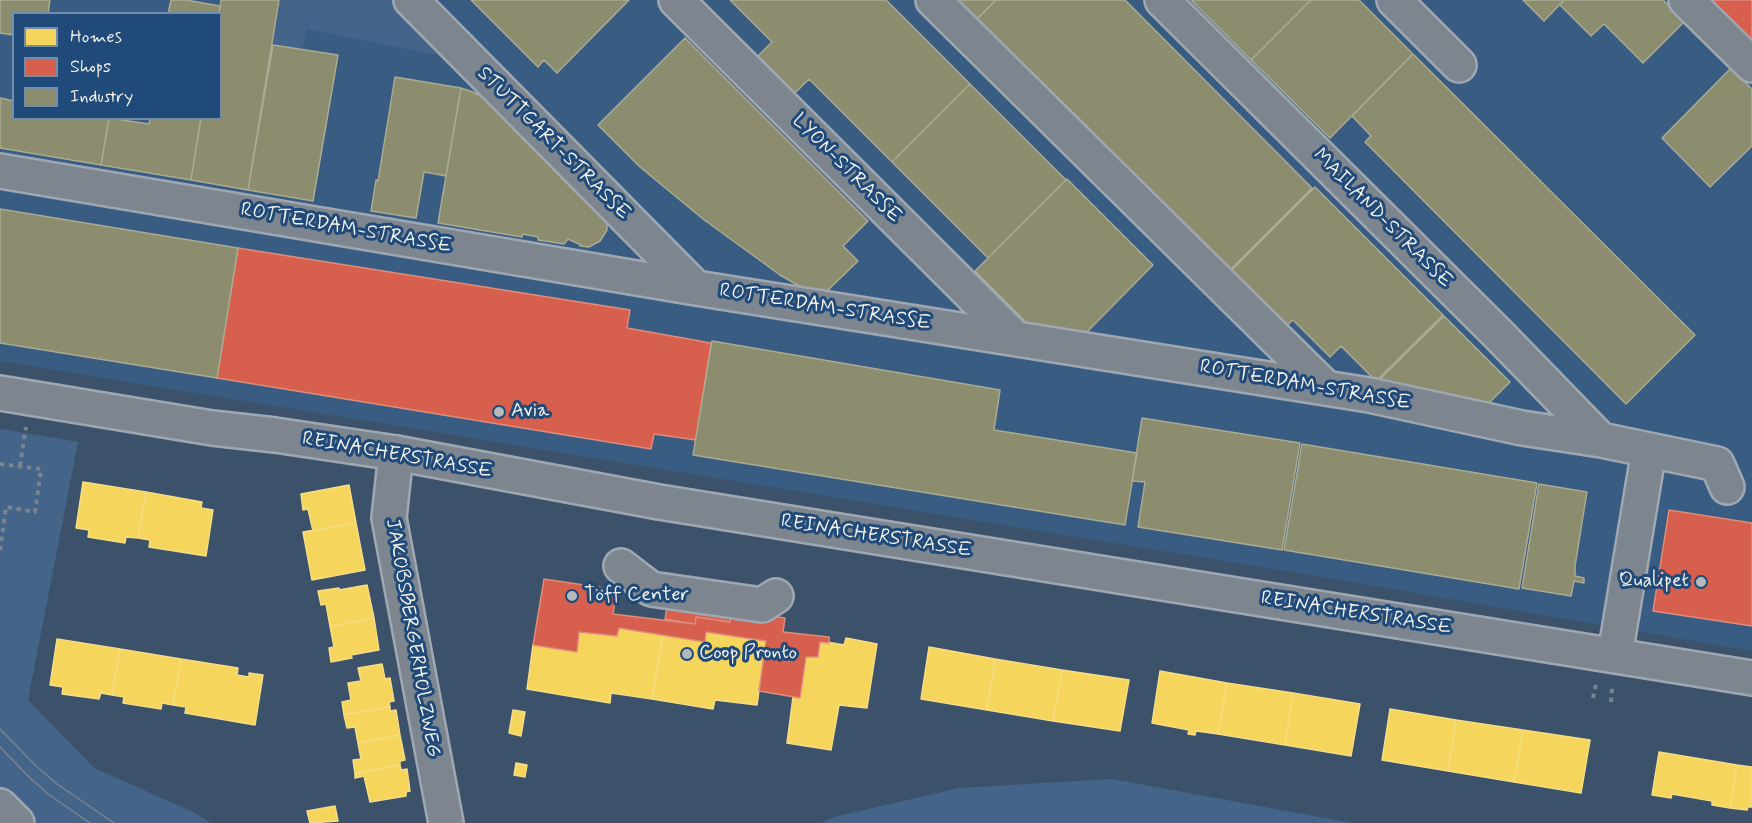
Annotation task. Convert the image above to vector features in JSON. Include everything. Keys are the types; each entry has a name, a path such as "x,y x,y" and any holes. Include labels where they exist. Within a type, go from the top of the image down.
{"main road":[{"name":"STUTTGART-STRASSE","path":"411,0 696,288"},
{"name":"LYON-STRASSE","path":"676,0 1016,339"},
{"path":"933,0 1326,388"},
{"name":"MAILAND-STRASSE","path":"1162,0 1498,334 1601,440"},
{"path":"1394,0 1459,65"},
{"path":"1686,0 1752,65"},
{"name":"ROTTERDAM-STRASSE","path":"0,171 696,288 1369,395 1522,428 1601,440 1717,464 1727,487"},
{"name":"REINACHERSTRASSE","path":"0,393 212,428 396,453 670,504 1752,678"},
{"path":"1615,655 1649,450"},
{"name":"JAKOBSBERGERHOLZWEG","path":"396,453 389,518 446,823"},
{"path":"621,566 651,589 762,605 776,596"},
{"path":"0,806 17,823"}],"path":[{"path":"21,466 26,427"},
{"path":"0,464 41,470 35,512 0,506"},
{"path":"0,550 6,507"},
{"path":"1593,698 1596,684 1613,688 1611,702"}],"shaded area":[{"path":"0,0 1752,0 1752,651 1316,576 0,361"},
{"path":"279,0 390,0 447,57 307,29 302,50 272,44"},
{"path":"0,429 78,442 28,700 94,768 193,812 211,823 0,823"},
{"path":"1112,779 1352,823 821,823 834,817 959,788"}],"building: Homes":[{"path":"83,482 146,492 138,538 126,537 125,543 88,537 89,530 76,528"},
{"path":"349,485 356,523 313,531 308,509 303,510 301,494"},
{"path":"146,492 202,502 201,508 213,510 206,556 149,547 150,540 138,538"},
{"path":"356,523 365,570 312,580 303,532"},
{"path":"367,585 374,618 330,626 326,604 321,605 318,591"},
{"path":"374,618 379,650 351,655 352,658 331,662 329,648 334,647 330,626"},
{"path":"619,628 663,635 652,699 611,693 610,703 527,689 533,645 577,652 579,632 617,636"},
{"path":"705,632 766,641 757,705 715,700 713,709 652,699 663,635 705,642"},
{"path":"846,638 877,644 867,708 839,705 831,750 787,743 793,697 800,698 806,657 818,657 821,641 844,645"},
{"path":"57,639 120,649 112,695 101,693 99,699 62,694 63,687 50,685"},
{"path":"929,647 995,659 987,710 921,699"},
{"path":"120,649 181,659 173,705 162,703 161,709 123,703 124,697 112,695"},
{"path":"181,659 238,668 237,675 249,677 249,673 263,675 255,725 185,713 186,707 173,705"},
{"path":"995,659 1062,670 1053,721 987,710"},
{"path":"382,664 385,679 390,678 394,701 389,702 390,707 344,715 342,702 351,700 348,683 361,681 358,668"},
{"path":"1062,670 1129,680 1120,731 1053,721"},
{"path":"1160,671 1227,683 1218,734 1196,731 1195,735 1188,734 1189,730 1152,723"},
{"path":"1227,683 1293,693 1285,745 1218,734"},
{"path":"1293,693 1360,704 1351,756 1285,745"},
{"path":"390,707 390,711 396,710 400,735 358,743 355,727 347,728 344,715"},
{"path":"1390,709 1456,720 1448,771 1382,760"},
{"path":"513,710 525,712 521,736 509,733"},
{"path":"1456,720 1523,730 1514,782 1448,771"},
{"path":"1523,730 1590,740 1581,793 1514,782"},
{"path":"400,735 405,760 400,761 400,765 355,774 353,760 361,759 358,743"},
{"path":"1659,752 1737,765 1730,808 1712,805 1712,801 1672,794 1671,798 1652,795"},
{"path":"516,763 527,765 525,777 514,775"},
{"path":"400,765 401,770 407,769 410,791 406,792 406,796 370,802 364,776 355,778 355,774"},
{"path":"1737,765 1752,767 1752,807 1748,807 1747,810 1730,808"},
{"path":"335,806 338,821 310,823 307,811"}],"building: Shops":[{"path":"1707,0 1752,0 1752,45"},
{"path":"238,248 630,310 627,328 711,343 696,440 654,434 651,449 217,378"},
{"path":"1669,510 1752,523 1752,626 1653,611"},
{"path":"544,579 617,590 613,614 695,624 696,617 730,622 732,611 785,618 783,632 829,637 829,643 820,642 818,657 806,657 800,698 759,691 766,641 706,632 705,642 619,628 617,636 579,632 577,652 533,645"},
{"path":"671,583 735,593 730,622 696,617 695,624 665,619"}],"building: Industry":[{"path":"0,0 50,0 48,12 12,12 12,35 0,33"},
{"path":"171,0 186,0 220,6 219,12 168,12"},
{"path":"221,0 279,0 248,190 191,180 201,120 222,120 222,12 219,12"},
{"path":"471,0 629,0 557,73 544,60 538,67"},
{"path":"730,0 886,0 970,84 892,162 809,79 795,93 758,56 772,42"},
{"path":"947,0 996,0 972,24"},
{"path":"996,0 1125,0 1312,188 1222,278 972,24"},
{"path":"1191,0 1311,0 1251,60"},
{"path":"1311,0 1359,0 1413,54 1330,138 1251,60"},
{"path":"1523,0 1564,0 1544,21"},
{"path":"1564,0 1663,0 1685,21 1643,63 1604,24 1591,36 1560,5"},
{"path":"685,38 868,221 843,246 858,261 827,291 801,287 780,275 703,219 640,167 598,125"},
{"path":"273,45 338,55 313,201 248,190"},
{"path":"1413,54 1695,335 1626,404 1365,142 1371,136 1352,116"},
{"path":"1731,68 1752,89 1752,146 1710,187 1662,138"},
{"path":"395,77 461,88 446,176 424,172 416,218 371,211"},
{"path":"970,84 1066,180 988,258 892,162"},
{"path":"461,88 486,99 587,199 587,203 592,204 607,221 607,230 600,241 589,247 580,246 568,239 564,244 538,240 538,237 523,234 522,237 438,223"},
{"path":"0,98 12,101 12,120 109,120 101,165 0,148"},
{"path":"109,120 149,124 150,120 201,120 191,180 101,165"},
{"path":"1067,179 1153,265 1082,337 1032,328 975,271"},
{"path":"1315,187 1443,315 1376,381 1341,346 1330,357 1293,320 1284,328 1229,273"},
{"path":"0,209 238,248 217,378 0,343"},
{"path":"1444,316 1510,382 1487,405 1377,382"},
{"path":"712,341 1000,390 994,430 1137,453 1125,525 693,455"},
{"path":"1142,418 1300,443 1282,550 1138,527 1145,482 1132,481"},
{"path":"1302,444 1537,483 1519,589 1284,550"},
{"path":"1539,484 1587,492 1575,566 1575,576 1584,578 1584,583 1574,581 1571,596 1522,588"}],"tram line":[{"path":"0,729 57,784 114,823"},
{"path":"0,747 48,794 90,823"}],"place":[{"name":"Avia","path":"499,412"},
{"name":"Qualipet","path":"1701,582"},
{"name":"Töff Center","path":"572,596"},
{"name":"Coop Pronto","path":"687,654"}]}
